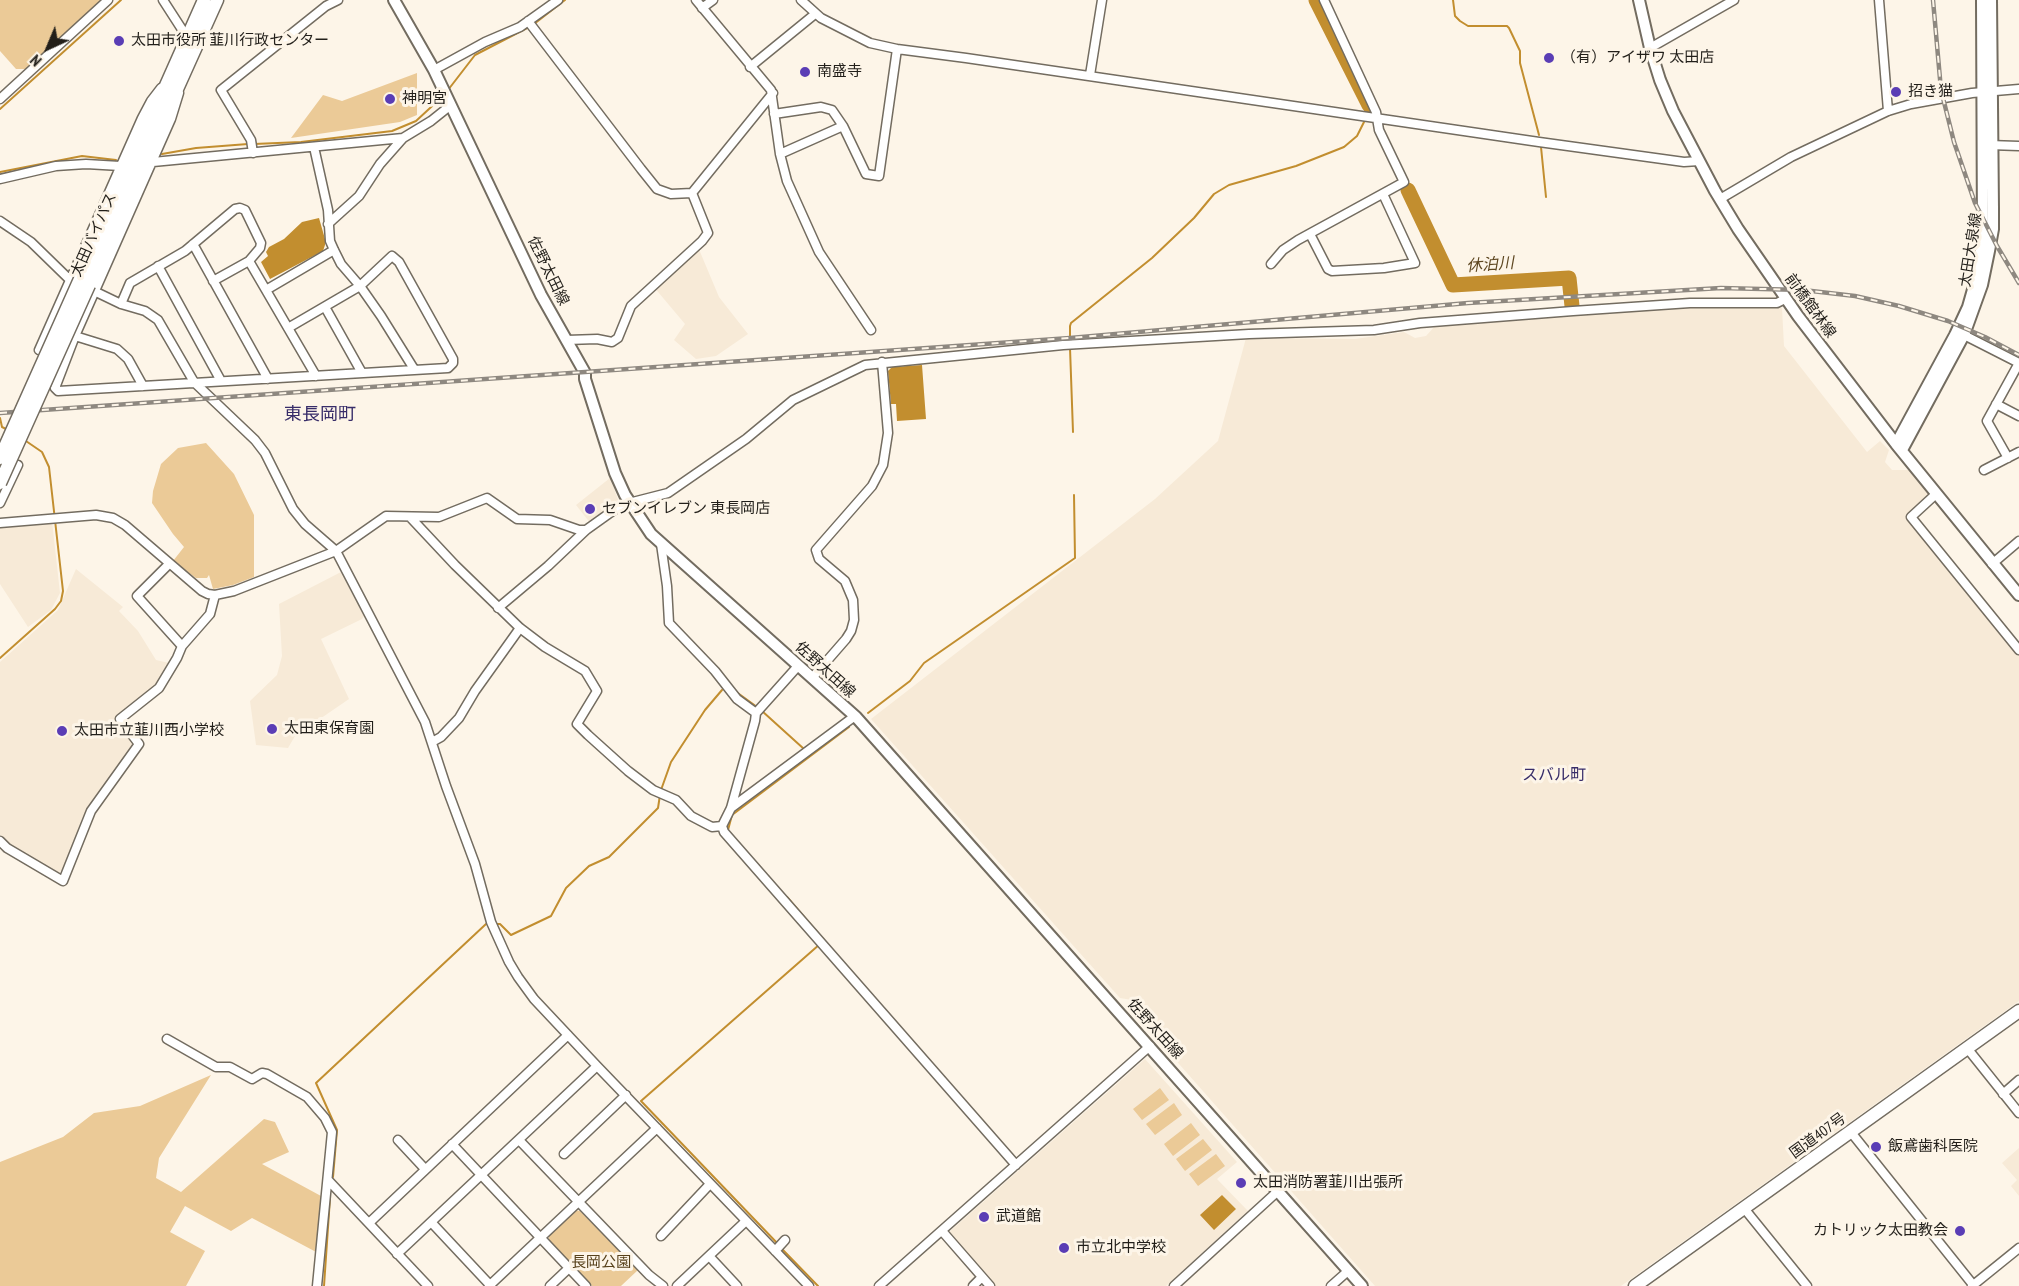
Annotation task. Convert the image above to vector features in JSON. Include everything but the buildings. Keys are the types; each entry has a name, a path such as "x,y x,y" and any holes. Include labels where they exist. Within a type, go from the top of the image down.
{"highway":[{"name":"太田バイパス","path":"174,82 186,40 212,1"},
{"name":"太田バイパス","path":"0,458 83,284 174,82 192,53 212,1"},
{"name":"太田バイパス","path":"0,483 83,284"},
{"name":"国道407号","path":"1635,1286 2019,1011"}],"main road":[{"name":"佐野太田線","path":"394,0 434,70 541,295 585,373 615,473 629,502 651,534 855,716 1362,1286"},
{"name":"前橋館林線","path":"1639,0 1650,48 1670,103 1720,199 1785,299 1936,494 2019,595"},
{"name":"太田大泉線","path":"1899,447 1964,335 1983,285 1991,240 1993,209 1982,0"},
{"name":"太田大泉線","path":"1987,92 1991,0"},
{"name":"太田大泉線","path":"1899,447 1968,307 1983,239 1988,145"}],"street":[{"path":"0,98 108,0"},
{"path":"163,0 192,53"},
{"path":"253,153 251,140 221,90 326,6 338,0"},
{"path":"434,70 528,21 558,0"},
{"path":"696,0 773,93 780,154 787,181 819,252 871,330"},
{"path":"702,8 713,0"},
{"path":"801,0 815,14 870,43 897,49 1684,162 1700,161"},
{"path":"1090,75 1102,0"},
{"path":"1271,264 1283,250 1404,182 1379,130 1376,112 1324,0"},
{"path":"1650,48 1734,0"},
{"path":"1879,0 1888,111"},
{"path":"750,67 815,14"},
{"path":"528,21 657,189 671,194 692,193 773,93"},
{"path":"774,114 826,107 834,112 843,126 866,174 879,176 897,49"},
{"path":"39,350 83,284 153,162 179,96 174,82 151,101 120,166 83,284 75,336 55,388 58,391 452,366 453,359 399,262 392,256 360,286 288,328"},
{"path":"1720,199 1791,157 1888,111 1927,101 2019,89"},
{"path":"328,224 359,196 380,164 403,138 431,121 451,105"},
{"path":"780,154 843,126"},
{"path":"153,162 403,138"},
{"path":"1988,145 2019,146"},
{"path":"314,147 328,210 330,241 334,250 341,264 360,286 414,369"},
{"path":"0,179 57,166 86,164 120,166"},
{"path":"567,340 597,339 612,342 618,338 631,306 702,241 708,233 692,193"},
{"path":"1310,234 1328,269 1332,271 1408,266 1414,263 1383,194"},
{"path":"121,304 130,283 185,251 236,209 245,210 261,243 260,248 249,261 213,281"},
{"path":"0,221 31,242 83,284 121,304 145,311 158,320 194,382 255,440 265,453 293,509 305,524 336,551 415,701 425,722 475,864 491,922 509,962 534,999 809,1286"},
{"path":"193,244 268,379"},
{"path":"266,290 334,250"},
{"path":"249,261 316,376"},
{"path":"158,266 221,381"},
{"path":"498,608 586,530 621,505 668,493 746,439 793,400 865,365 1063,345 1249,334 1374,330 1420,323 1573,311 1690,303 1777,303 1785,299"},
{"path":"325,307 362,373"},
{"path":"1964,335 2019,363 1988,421 2008,458"},
{"path":"75,336 117,349 128,359 144,386"},
{"path":"812,678 846,639 854,620 853,600 845,581 819,559 816,550 872,486 883,465 888,433 882,362"},
{"path":"1996,404 2019,416"},
{"path":"1984,470 2019,452"},
{"path":"0,503 18,465"},
{"path":"1936,494 1911,517 2019,650"},
{"path":"0,523 96,515 113,518 202,591 215,595 234,591 336,551 386,516 440,517 487,498 517,519 550,520 579,530 586,530"},
{"path":"410,517 519,628 585,671 597,691 577,724 628,771 653,790 676,800 691,816 712,827 722,826"},
{"path":"1992,564 2019,541"},
{"path":"661,544 669,622 715,671 737,699 758,710"},
{"path":"169,564 137,596 182,646"},
{"path":"0,841 7,848 63,881 91,811 139,744 120,719 159,688 182,646 210,614 215,595"},
{"path":"432,742 441,737 459,718 519,628"},
{"path":"798,666 758,710 731,808 722,826 724,832 1016,1165"},
{"path":"731,808 855,716"},
{"path":"369,1223 568,1035"},
{"path":"167,1040 216,1067 230,1067 252,1079 262,1072 267,1074 308,1097 326,1118 332,1132 317,1286"},
{"path":"880,1286 1150,1046"},
{"path":"1967,1048 2019,1113"},
{"path":"398,1254 597,1066"},
{"path":"2003,1094 2019,1080"},
{"path":"564,1154 626,1095"},
{"path":"431,1222 489,1285 657,1128"},
{"path":"1850,1131 1973,1286 2019,1248"},
{"path":"398,1140 425,1169"},
{"path":"519,1140 649,1275 663,1286"},
{"path":"452,1144 586,1286"},
{"path":"328,1180 428,1286"},
{"path":"661,1236 710,1184"},
{"path":"1174,1286 1278,1191"},
{"path":"1743,1207 1807,1286"},
{"path":"677,1286 746,1221"},
{"path":"942,1230 990,1286"},
{"path":"775,1251 785,1240"},
{"path":"709,1256 736,1286"},
{"path":"550,1286 569,1268"},
{"path":"1331,1286 1348,1271"},
{"path":"973,1286 982,1277"}],"shaded area":[{"path":"319,218 325,239 323,251 270,279 261,262 268,256 266,252 269,247 284,239 302,222"},
{"path":"698,247 719,297 748,334 716,356 696,359 674,340 685,324 653,286"},
{"path":"1691,307 1782,308 1784,346 1867,452 1880,441 1889,450 1885,462 1892,470 1911,470 1930,496 1907,517 2019,653 2019,1001 1621,1286 1375,1286 1142,1022 1142,1015 1132,1000 1120,998 871,719 1155,499 1218,441 1246,338 1355,339 1404,332 1415,338 1426,336 1435,326"},
{"path":"922,365 926,419 897,421 896,404 891,404 888,371 892,367"},
{"path":"610,478 619,502 591,524 576,505"},
{"path":"52,521 60,593 51,610 28,627 0,584 0,525"},
{"name":"太田市立韮川西小学校","path":"76,569 123,607 119,611 138,631 156,660 169,663 156,685 115,719 134,745 82,818 63,870 57,873 11,845 0,835 0,662 58,610"},
{"path":"341,572 364,616 321,639 349,699 295,736 288,748 256,745 250,701 277,675 282,656 279,604"},
{"path":"1145,1059 1237,1162 1217,1179 1248,1211 1166,1286 995,1286 948,1233"},
{"path":"2019,1148 2019,1196 2011,1186 2017,1180 2002,1163"},
{"path":"1222,1195 1236,1209 1214,1230 1200,1215"}],"green space":[{"path":"0,0 102,0 26,69 16,69 0,51"},
{"name":"神明宮","path":"417,73 417,115 400,122 291,138 323,95 342,101"},
{"path":"206,443 234,474 254,515 254,577 213,589 209,575 207,578 196,578 173,561 184,547 152,503 161,464 178,448"},
{"path":"211,1075 159,1158 156,1178 181,1192 264,1119 275,1122 289,1152 262,1164 321,1196 318,1253 252,1218 231,1231 185,1206 170,1232 205,1251 186,1286 0,1286 0,1162 63,1137 94,1113 140,1106"},
{"path":"1160,1088 1169,1100 1142,1120 1133,1109"},
{"path":"1174,1103 1182,1115 1155,1135 1146,1124"},
{"path":"1191,1123 1200,1135 1173,1156 1164,1144"},
{"path":"1203,1139 1212,1150 1185,1171 1176,1159"},
{"path":"1216,1154 1225,1166 1198,1186 1189,1174"},
{"name":"長岡公園","path":"574,1210 580,1211 638,1270 621,1286 592,1286 549,1241 549,1235"}],"waterway":[{"path":"0,109 121,0"},
{"path":"534,24 565,0"},
{"name":"休泊川","path":"1316,0 1369,105"},
{"path":"1453,0 1455,16 1468,26 1507,26 1509,28 1520,51 1520,63 1539,135"},
{"path":"448,90 475,55 529,27"},
{"path":"254,144 301,142 392,131 416,121 443,96"},
{"path":"1070,342 1071,323 1152,258 1194,218 1214,194 1229,185 1296,166 1344,147 1357,136 1365,120"},
{"path":"162,154 196,148 248,144"},
{"path":"1541,147 1546,197"},
{"path":"0,172 82,156 116,160"},
{"name":"休泊川","path":"1408,190 1453,285 1569,278 1572,306"},
{"path":"1070,348 1073,432"},
{"path":"0,418 2,427 8,430"},
{"path":"0,658 55,609 61,601 63,591 49,467 42,452 23,439"},
{"path":"868,713 910,681 924,663 1075,558 1074,495"},
{"path":"661,790 671,762 705,710 722,690"},
{"path":"735,691 757,707"},
{"path":"762,711 804,749"},
{"path":"728,830 732,815 849,727"},
{"path":"496,924 500,924 511,935 551,916 566,888 589,866 609,857 658,808 660,795"},
{"path":"787,897 824,940"},
{"path":"333,1177 337,1130 316,1083 486,924"},
{"path":"778,1244 641,1101 820,944"},
{"path":"324,1286 330,1198"},
{"path":"781,1248 818,1286"}],"railway":[{"path":"1933,0 1941,90 1954,142 1975,203 2019,283"},
{"path":"0,413 1070,338 1468,303 1721,288 1803,290 1855,296 1948,321 2019,355"}],"place":[{"name":"太田市役所 韮川行政センター","path":"119,41"},
{"name":"（有）アイザワ 太田店","path":"1549,58"},
{"name":"南盛寺","path":"805,72"},
{"name":"招き猫","path":"1896,92"},
{"name":"神明宮","path":"390,99"},
{"name":"セブンイレブン 東長岡店","path":"590,509"},
{"name":"太田東保育園","path":"272,729"},
{"name":"太田市立韮川西小学校","path":"62,731"},
{"name":"飯鳶歯科医院","path":"1876,1147"},
{"name":"太田消防署韮川出張所","path":"1241,1183"},
{"name":"武道館","path":"984,1217"},
{"name":"カトリック太田教会","path":"1960,1231"},
{"name":"市立北中学校","path":"1064,1248"}],"district":[{"name":"東長岡町","path":"320,415"},
{"name":"スバル町","path":"1554,775"}]}
